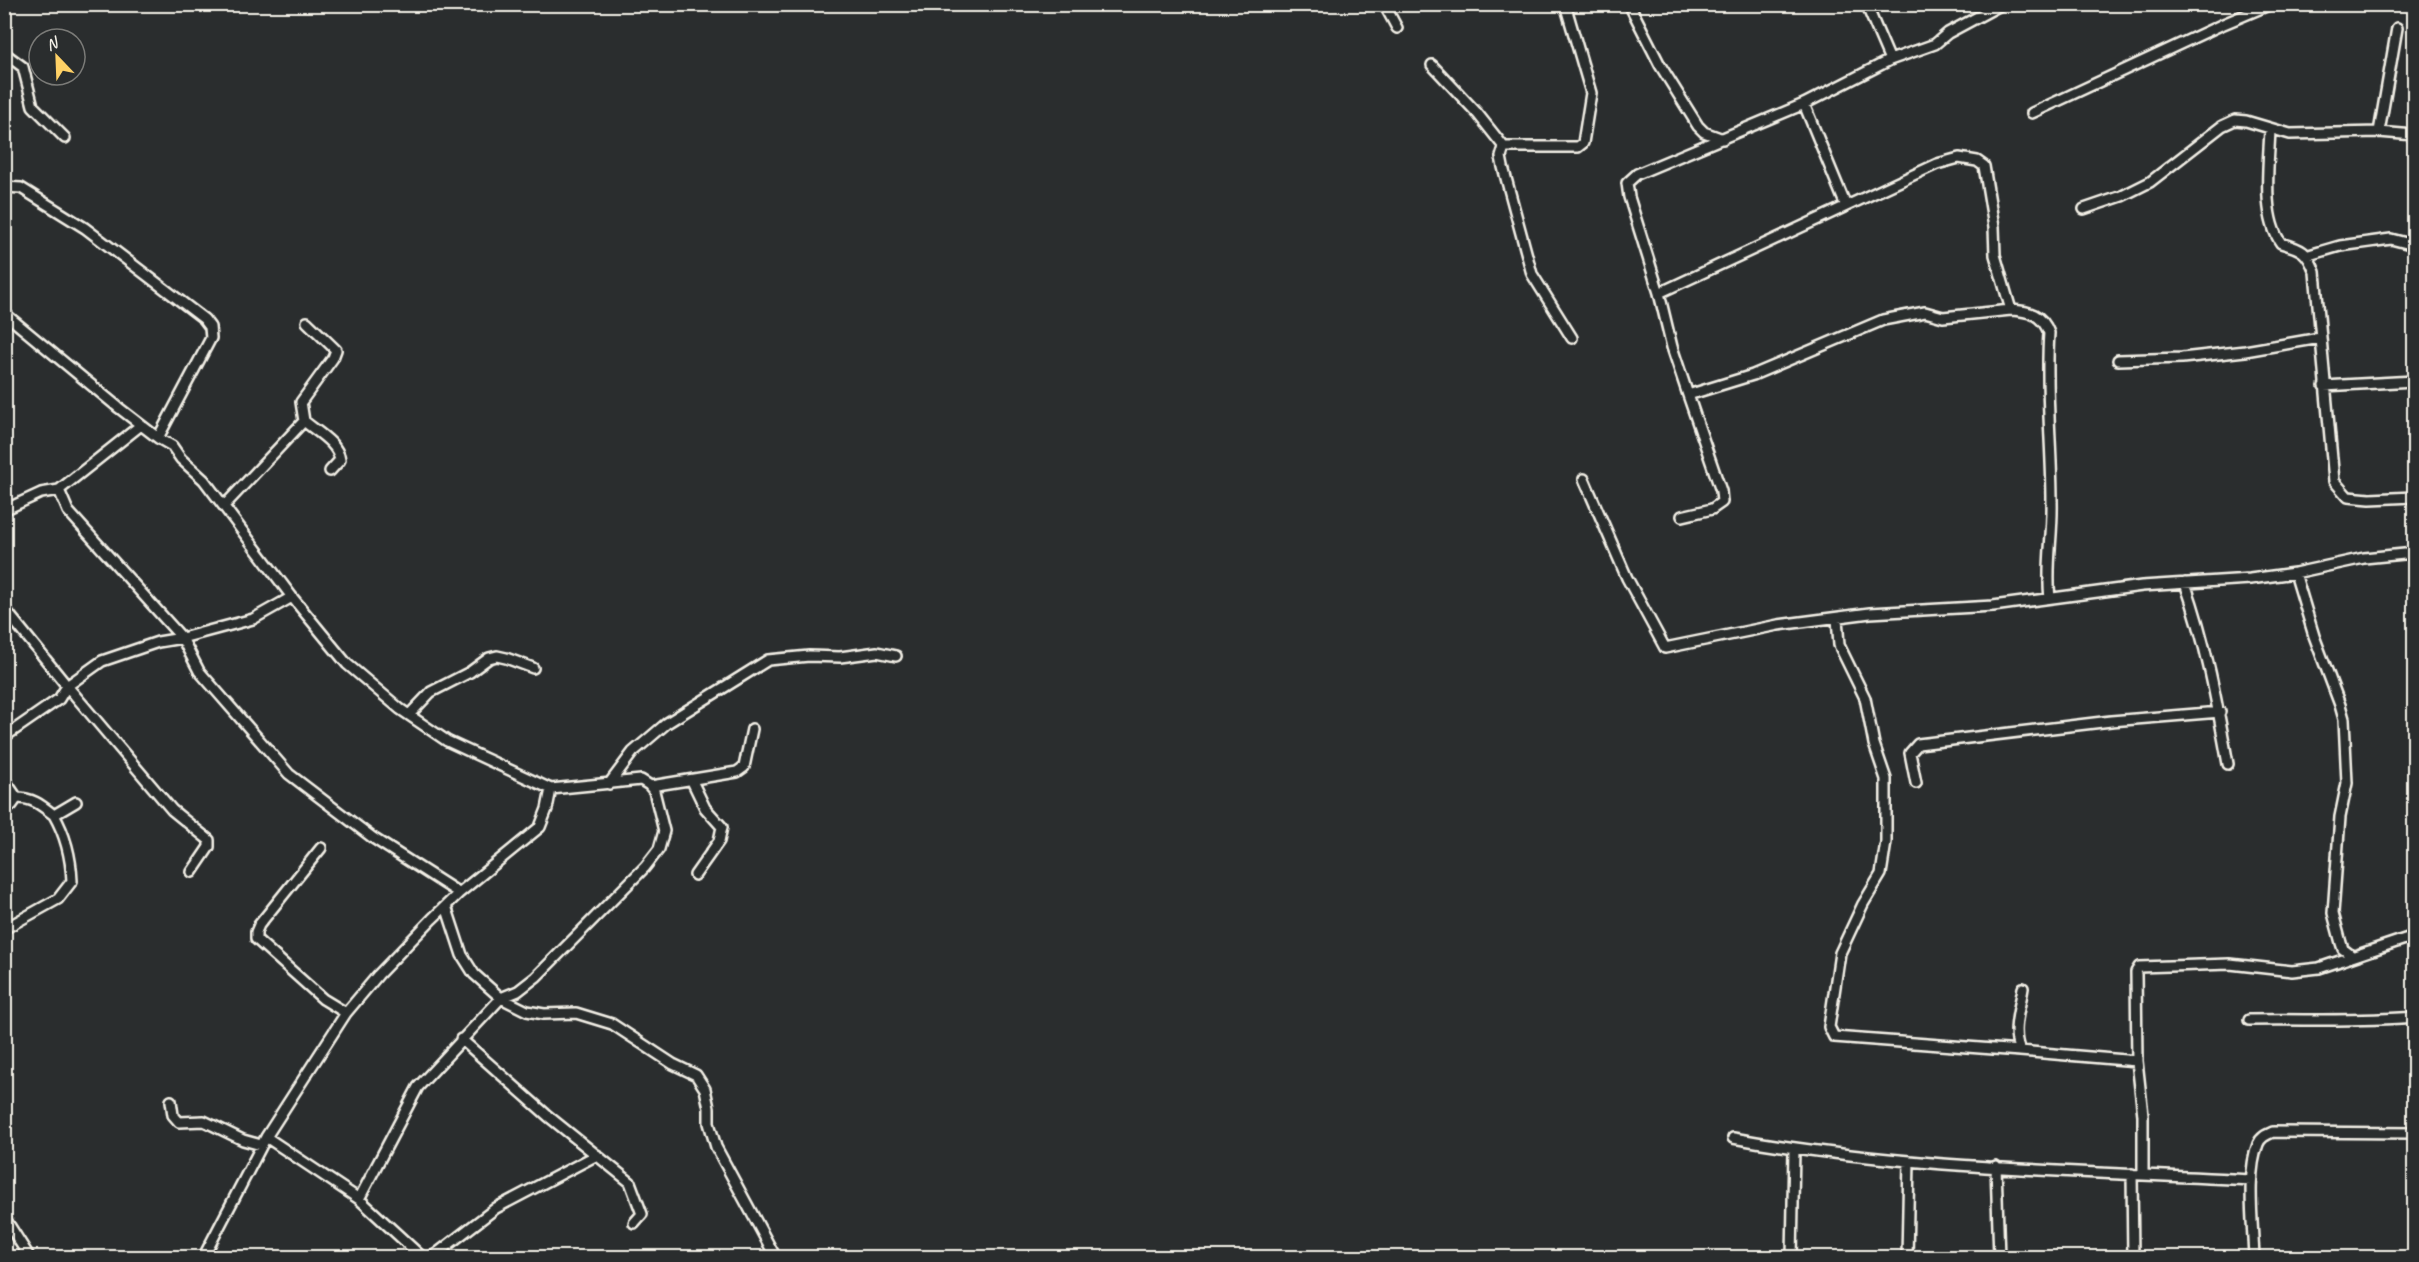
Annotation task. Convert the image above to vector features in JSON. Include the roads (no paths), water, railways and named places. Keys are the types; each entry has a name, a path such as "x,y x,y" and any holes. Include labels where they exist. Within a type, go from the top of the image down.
{"street":[{"path":"1384,4 1397,28"},
{"path":"1504,147 1566,148 1578,147 1583,143 1591,93 1565,4"},
{"path":"1629,4 1660,65 1698,126 1704,132 1723,139"},
{"path":"1866,4 1890,60"},
{"path":"1682,516 1712,509 1722,502 1721,491 1672,347 1627,183 1637,174 1804,104 1890,60 1935,44 1948,33 2002,4"},
{"path":"2032,113 2271,4"},
{"path":"2379,132 2397,28"},
{"path":"4,53 23,67 33,106 65,138"},
{"path":"1432,65 1477,113 1504,147 1503,167 1532,274 1572,339"},
{"path":"1804,104 1846,206"},
{"path":"2084,209 2122,196 2150,182 2222,126 2235,120 2290,134 2379,132 2415,135"},
{"path":"2270,129 2268,173 2270,218 2274,234 2281,243 2298,248 2309,255 2315,272 2334,481 2348,497 2370,499 2415,497"},
{"path":"1659,293 1936,164 1959,158 1984,166 1994,226 1995,255 2011,310"},
{"path":"4,187 21,189 85,228 204,319 210,327 210,339 158,438"},
{"path":"2309,255 2340,246 2391,239 2415,245"},
{"path":"1688,395 1753,375 1883,320 1925,312 1943,317 2011,310 2029,311 2038,316 2046,324 2049,333 2048,420 2052,459 2052,540 2047,580 2050,598"},
{"path":"4,313 141,425 172,446 181,459 204,480 292,597 347,664 409,715 447,741 551,789 641,780 651,786 654,791 664,831 659,849 645,867 536,977 518,991 501,998 418,1087 359,1199"},
{"path":"307,322 336,350 333,358 301,402 304,421 339,453 340,460 330,471"},
{"path":"2118,360 2182,358 2245,351 2320,338"},
{"path":"2324,386 2415,381"},
{"path":"224,506 304,421"},
{"path":"4,510 41,493 59,490 141,425"},
{"path":"1584,479 1618,560 1665,648 1742,631 1870,613 1993,606 2100,590 2250,579 2295,573 2364,558 2415,553"},
{"path":"59,490 68,511 182,638 199,671 290,774 373,838 459,892"},
{"path":"2295,573 2314,636 2344,719 2347,775 2340,817 2333,913 2341,943 2352,956"},
{"path":"2186,583 2197,616 2220,712 2228,764"},
{"path":"4,737 59,699 67,686 102,662 158,642 253,619 292,597"},
{"path":"4,608 172,810 209,840 209,847 192,872"},
{"path":"1837,618 1839,645 1865,698 1874,744 1886,779 1886,842 1881,874 1863,904 1840,953 1829,1027 1834,1037 2137,1061"},
{"path":"609,784 633,752 667,723 768,660 809,656 840,657 877,652 896,656"},
{"path":"409,715 431,692 471,672 489,658 497,656 533,668"},
{"path":"1916,783 1910,753 1918,744 2111,720 2220,712"},
{"path":"651,786 737,772 744,767 752,729"},
{"path":"4,779 17,798"},
{"path":"692,781 705,808 722,827 719,842 695,875"},
{"path":"203,1257 264,1141 346,1013 407,943 459,892 540,827 551,789"},
{"path":"4,808 12,805 17,798"},
{"path":"4,929 58,899 72,881 69,850 54,815 37,802 27,798 17,798"},
{"path":"54,815 76,802"},
{"path":"321,849 259,925 256,939 323,999 346,1013"},
{"path":"446,906 462,955 474,974 501,998 527,1011 544,1014 576,1013 612,1024 673,1064 696,1075 705,1089 709,1123 716,1147 776,1257"},
{"path":"2143,1174 2143,1115 2137,1061 2136,972 2139,967 2230,964 2292,971 2319,968 2415,936"},
{"path":"2020,1051 2016,1043 2016,1030 2023,988"},
{"path":"2249,1020 2311,1018 2378,1021 2415,1017"},
{"path":"461,1039 548,1116 630,1182 642,1214 634,1223"},
{"path":"171,1101 173,1115 179,1122 204,1121 243,1140 264,1141 359,1199 423,1257"},
{"path":"2254,1257 2251,1180 2258,1143 2263,1137 2272,1132 2415,1133"},
{"path":"1733,1138 1794,1149 1909,1161 2251,1180"},
{"path":"1792,1257 1794,1149"},
{"path":"431,1257 496,1208 597,1155"},
{"path":"1907,1257 1909,1161"},
{"path":"1996,1166 1999,1257"},
{"path":"2132,1174 2133,1257"},
{"path":"4,1217 30,1257"}]}
